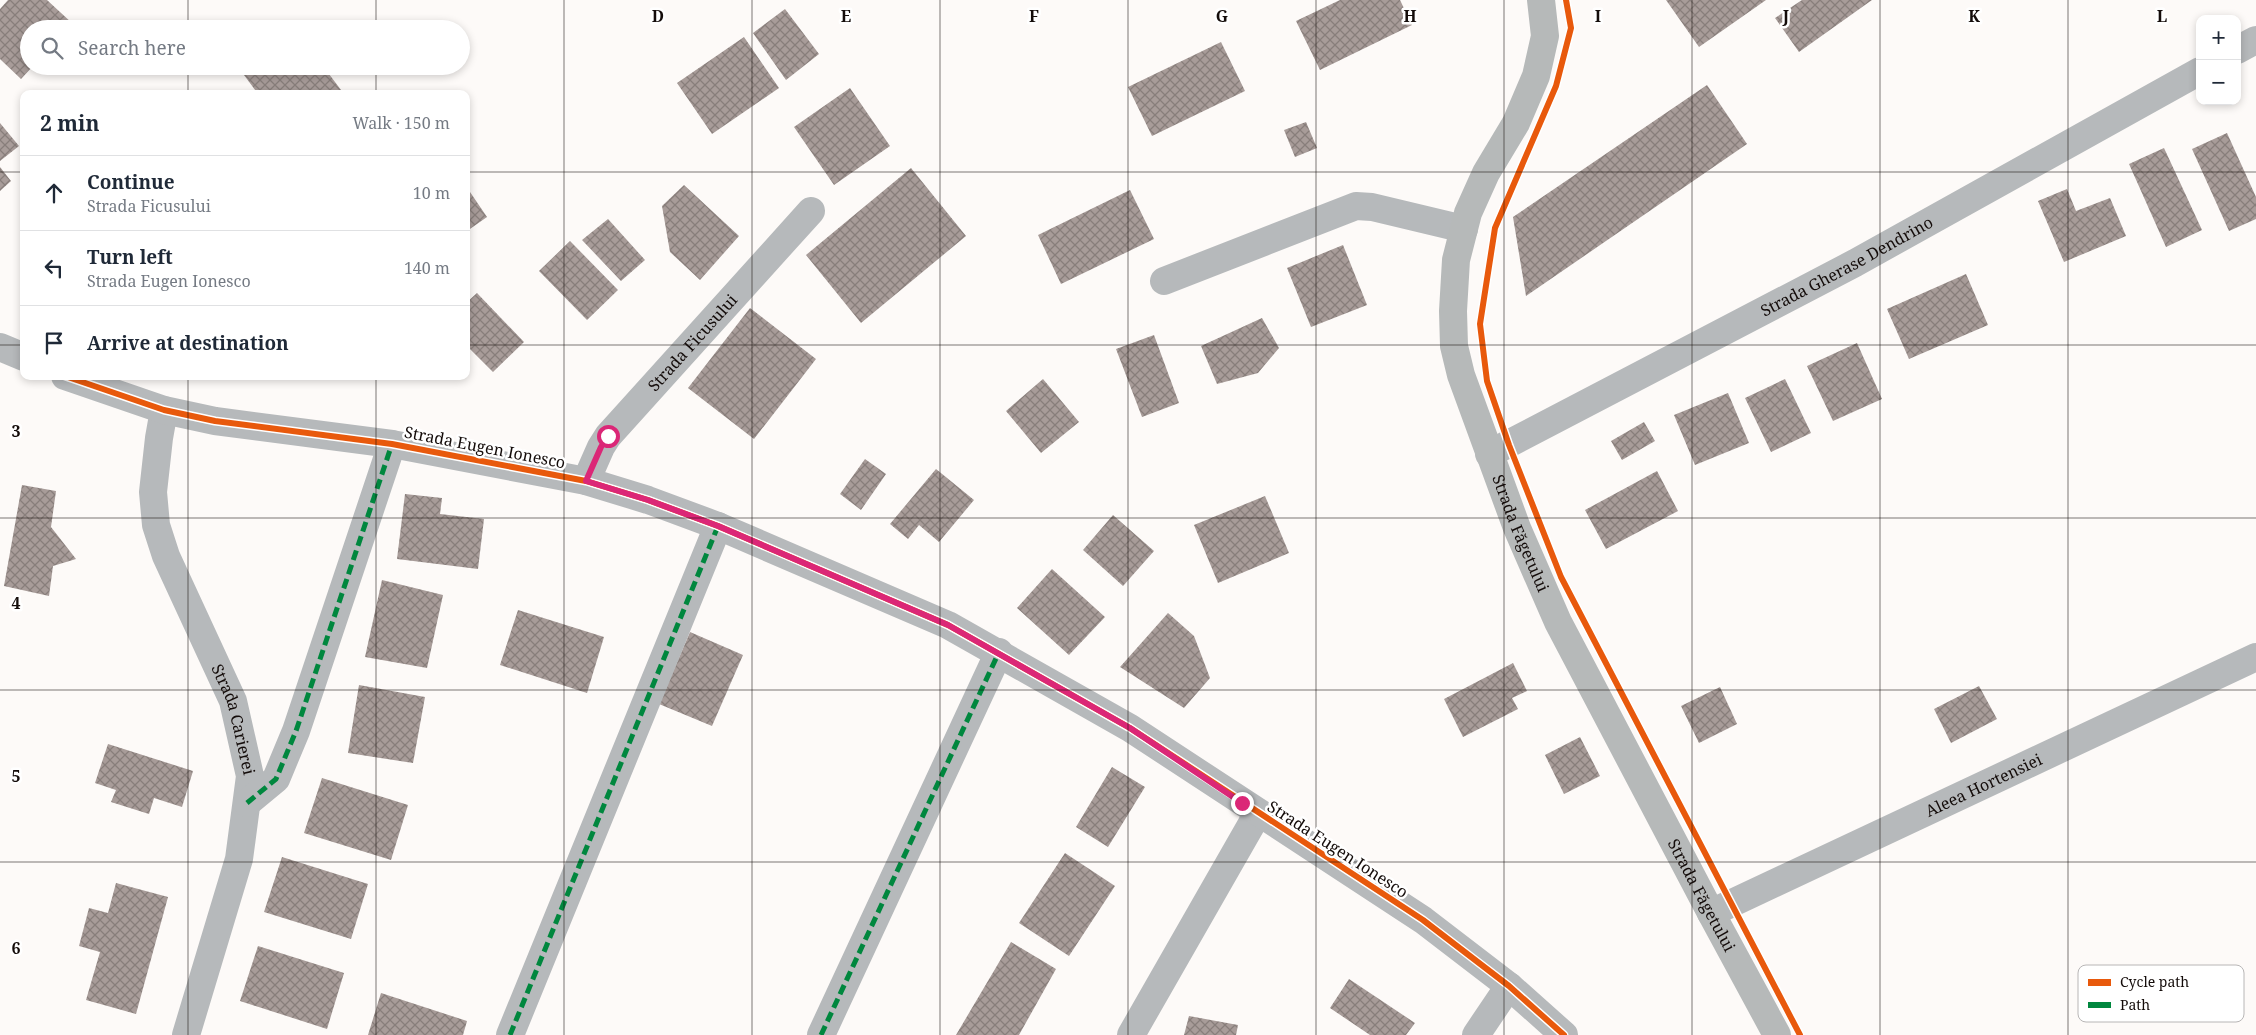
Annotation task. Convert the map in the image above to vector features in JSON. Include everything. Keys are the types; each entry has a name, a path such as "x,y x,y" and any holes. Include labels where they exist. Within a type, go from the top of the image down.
{"main road":[{"name":"Strada Făgetului","path":"1541,0 1545,36 1536,76 1516,123 1486,173 1468,213 1456,260 1453,310 1454,346 1461,374 1516,528 1558,622 1777,1035"}],"street":[{"path":"2241,48 2256,40"},
{"name":"Strada Gherase Dendrino","path":"1489,454 1855,263 2196,73"},
{"path":"1164,280 1356,206 1372,207 1464,230"},
{"name":"Strada Ficusului","path":"586,481 608,436 811,211"},
{"path":"0,347 20,356"},
{"name":"Strada Eugen Ionesco","path":"77,380 164,410 215,421 392,444 586,481 648,500 718,526 948,625 999,652 1130,728 1253,820 1424,920 1509,986 1564,1035"},
{"name":"Strada Carierei","path":"164,410 158,438 153,492 156,525 166,556 233,701 250,776 248,803 239,859 186,1035"},
{"path":"248,803 276,779 296,731 392,444"},
{"path":"510,1035 718,526"},
{"path":"821,1035 999,652"},
{"name":"Aleea Hortensiei","path":"1711,913 2256,657"},
{"path":"1110,1035 1207,875 1253,820"},
{"path":"1131,1035 1253,820"},
{"path":"1476,1035 1509,986"}],"building":[{"path":"8,0 47,0 69,20 20,20 20,75 25,75 21,79 0,59 0,9"},
{"path":"1340,0 1400,0 1412,25 1320,70 1296,21"},
{"path":"1666,0 1766,0 1699,47"},
{"path":"1802,0 1872,0 1799,52 1775,18"},
{"path":"785,9 819,54 786,80 753,33"},
{"path":"744,37 779,88 712,134 677,83"},
{"path":"1221,42 1245,91 1152,136 1128,87"},
{"path":"244,75 330,75 341,90 255,90"},
{"path":"1707,85 1747,144 1526,296 1513,217"},
{"path":"850,88 890,146 834,185 794,127"},
{"path":"1306,122 1317,148 1295,157 1284,130"},
{"path":"0,123 19,146 0,161"},
{"path":"2227,133 2256,197 2256,219 2229,231 2192,149"},
{"path":"2164,148 2202,230 2166,247 2129,164"},
{"path":"0,167 11,181 0,191"},
{"path":"911,168 966,236 861,323 806,255"},
{"path":"684,185 739,236 700,280 670,252 662,206"},
{"path":"2067,189 2076,211 2110,198 2126,236 2064,262 2038,201"},
{"path":"1130,190 1154,239 1061,284 1038,235"},
{"path":"470,192 487,217 470,229"},
{"path":"608,219 645,260 621,281 582,240"},
{"path":"570,241 618,290 587,320 539,271"},
{"path":"1343,245 1367,305 1311,327 1287,268"},
{"path":"1966,274 1988,325 1909,359 1887,309"},
{"path":"477,293 524,342 493,372 470,349 470,299"},
{"path":"750,308 816,359 754,439 688,388"},
{"path":"1262,318 1279,348 1258,373 1217,384 1201,346"},
{"path":"1154,335 1179,403 1142,417 1116,349"},
{"path":"1857,343 1882,399 1833,421 1807,366"},
{"path":"1043,379 1079,422 1041,453 1006,411"},
{"path":"1785,379 1811,433 1771,452 1745,398"},
{"path":"1728,393 1749,443 1695,465 1674,415"},
{"path":"1644,422 1655,441 1622,460 1611,441"},
{"path":"865,459 886,474 861,510 840,494"},
{"path":"936,469 974,500 939,542 919,525 908,539 890,524"},
{"path":"1657,471 1678,511 1606,549 1585,510"},
{"path":"22,485 56,491 51,527 76,559 53,566 49,596 4,586"},
{"path":"405,494 442,498 440,514 484,519 478,569 397,559"},
{"path":"1265,496 1289,553 1218,583 1194,525"},
{"path":"1113,515 1154,551 1123,586 1083,550"},
{"path":"1052,569 1105,617 1069,655 1017,608"},
{"path":"382,580 443,595 427,668 365,657"},
{"path":"518,610 604,637 587,693 500,665"},
{"path":"1168,613 1194,636 1210,678 1184,708 1120,667"},
{"path":"690,632 743,655 712,726 659,704"},
{"path":"1513,663 1527,691 1512,698 1518,709 1463,737 1444,699"},
{"path":"359,685 425,697 413,763 348,753"},
{"path":"1979,686 1997,719 1951,743 1934,709"},
{"path":"1720,687 1737,724 1699,743 1681,706"},
{"path":"1580,737 1600,776 1564,794 1545,755"},
{"path":"108,744 193,771 182,807 154,798 149,814 111,802 116,790 95,783"},
{"path":"1112,767 1145,787 1108,847 1076,827"},
{"path":"322,778 408,805 391,860 304,833"},
{"path":"1065,853 1115,886 1069,956 1019,923"},
{"path":"282,857 368,884 351,939 264,912"},
{"path":"116,883 168,897 136,1014 86,1000 100,952 79,946 89,908 108,913"},
{"path":"1011,942 1056,969 1019,1035 956,1035"},
{"path":"258,946 344,973 327,1029 240,1001"},
{"path":"1349,979 1415,1023 1406,1035 1370,1035 1330,1008"},
{"path":"381,993 467,1021 463,1035 368,1035"},
{"path":"1189,1016 1238,1025 1236,1035 1184,1035"}],"marked path":[{"path":"247,803 276,779 296,731 392,444"},
{"path":"510,1035 718,526"},
{"path":"821,1035 999,652"}],"cycle path":[{"path":"1566,0 1571,28 1556,86 1495,228 1480,324 1487,381 1509,445 1561,577 1800,1035"},
{"path":"77,380 164,410 215,421 392,444 586,481 648,500 718,526 948,625 1130,728 1423,920 1509,986 1564,1035"}],"route":[{"path":"608,436 586,481 648,500 718,526 948,625 1020,664 1130,728 1242,803"}]}
